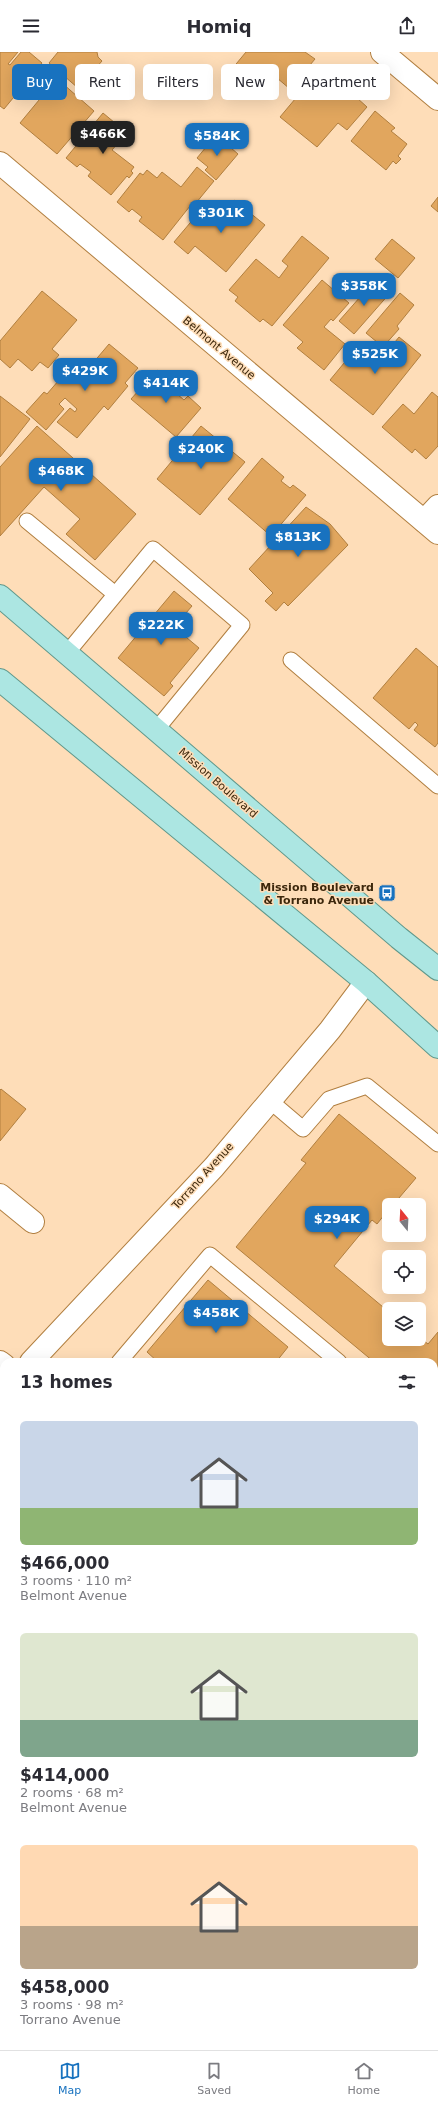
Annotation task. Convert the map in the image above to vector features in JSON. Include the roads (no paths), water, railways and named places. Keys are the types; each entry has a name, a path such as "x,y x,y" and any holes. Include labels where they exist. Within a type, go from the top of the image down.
{"main road":[{"name":"Mission Boulevard","path":"0,596 399,938 438,969"},
{"path":"0,680 366,982 438,1047"}],"street":[{"path":"382,52 438,99"},
{"name":"Belmont Avenue","path":"0,163 433,520"},
{"name":"Torrano Avenue","path":"35,1358 214,1167 269,1100 330,1030 366,982"},
{"path":"0,1195 33,1222"}],"lane":[{"path":"27,521 116,594"},
{"path":"67,653 153,549 242,625 156,730"},
{"path":"291,660 438,786"},
{"path":"269,1100 303,1129 329,1099 367,1086 438,1144"},
{"path":"122,1358 210,1255 334,1358"}],"place":[{"name":"Mission Boulevard & Torrano Avenue","path":"387,893"}]}
